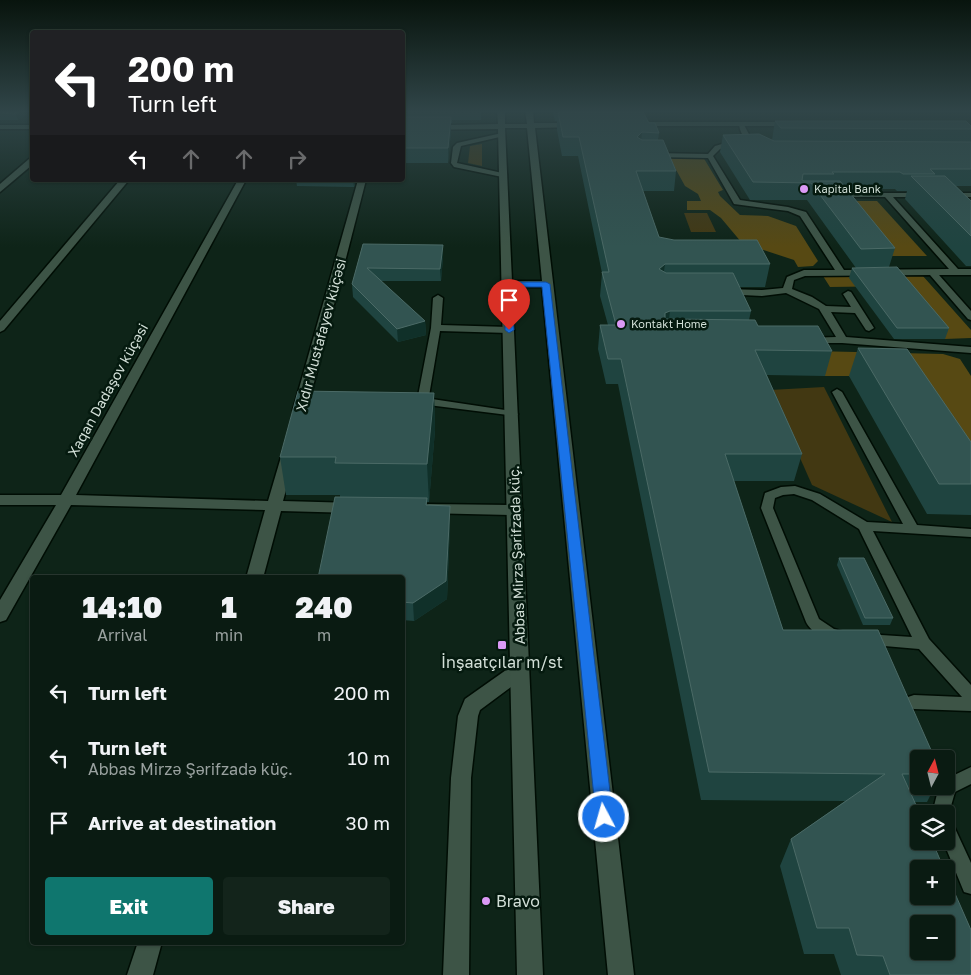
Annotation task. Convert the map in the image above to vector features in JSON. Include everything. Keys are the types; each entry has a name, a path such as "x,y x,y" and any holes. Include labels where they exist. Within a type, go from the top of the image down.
{"street":[{"name":"Abbas Mirzə Şərifzadə küç.","path":"503,156 530,975"},
{"path":"534,156 546,284 621,975"},
{"path":"0,189 30,163"},
{"path":"0,328 123,182"},
{"name":"Xaqan Dadaşov küçəsi","path":"0,615 66,500 241,182"},
{"name":"Xıdır Mustafayev küçəsi","path":"298,420 361,182"},
{"path":"508,284 546,284"},
{"path":"255,575 290,449"},
{"path":"0,500 371,508"},
{"path":"418,508 515,510"},
{"path":"456,975 461,778 468,716 472,705 520,670"},
{"path":"140,975 149,945"}],"lane":[{"path":"455,156 454,164 456,166 504,176"},
{"path":"679,156 710,156 737,202 760,208 797,210 803,214 841,272"},
{"path":"831,195 934,195"},
{"path":"943,195 971,195"},
{"path":"887,196 956,272"},
{"path":"932,272 971,317"},
{"path":"787,290 790,279 795,275 804,273 971,272"},
{"path":"718,292 762,293 787,290 811,300 826,309 858,310"},
{"path":"848,294 869,328"},
{"path":"438,298 436,328 423,396 428,402 512,414"},
{"path":"826,309 842,340"},
{"path":"436,328 509,330"},
{"path":"801,340 842,340 971,350"},
{"path":"838,392 912,528"},
{"path":"923,643 850,640 830,634 813,622 767,508 769,496 781,491 795,490 816,498 864,526 971,533"},
{"path":"864,526 923,643 971,696"},
{"path":"914,702 971,704"},
{"path":"942,805 947,787 971,775"},
{"path":"955,849 971,885"}],"shaded area":[{"path":"469,156 482,156 482,166 468,163"},
{"path":"669,157 703,157 723,190 718,192 720,196 740,215 768,216 796,226 818,261 813,266 798,267 794,260 742,243 721,218 710,210 687,210 687,201 701,201 698,194 685,186"},
{"path":"837,201 877,201 927,256 880,256"},
{"path":"684,213 707,213 716,232 691,232"},
{"path":"922,275 971,330 971,338 945,339 902,286 830,287 823,276"},
{"path":"812,351 943,354 960,359 971,376 971,483 849,376 825,376"},
{"path":"824,387 892,522 812,485 770,390"}],"building":[{"path":"583,156 670,156 676,171 636,171 659,237 674,240 757,240 770,264 665,264 659,269 666,273 733,273 751,311 670,311 665,313 665,319 755,320 758,326 818,326 832,351 755,350 802,454 725,454 783,630 878,630 931,750 910,750 910,774 902,774 916,805 910,805 910,850 936,850 940,860 910,860 910,905 955,905 955,894 971,930 971,975 890,975 883,956 857,955 849,928 817,928 791,839 885,774 709,772 621,359 608,359 600,325 616,325 602,272 609,272"},
{"path":"736,156 971,156 971,169 930,169 935,174 832,172 834,174 803,174 802,180 804,181 840,181 895,248 861,249 811,183 753,182"},
{"path":"911,176 945,176 971,201 971,236"},
{"path":"363,244 443,245 440,269 367,268 425,321 397,329 352,284"},
{"path":"897,267 949,328 897,328 852,268"},
{"path":"858,348 907,349 971,442 971,484 939,484"},
{"path":"298,391 434,393 427,464 335,463 336,457 280,457"},
{"path":"335,497 427,498 426,505 450,506 446,581 413,603 405,602 405,575 319,575"},
{"path":"839,558 864,558 893,618 865,618"}],"place":[{"name":"Kapital Bank","path":"804,189"},
{"name":"Kontakt Home","path":"621,324"},
{"name":"İnşaatçılar m/st","path":"502,645"},
{"name":"Bravo","path":"486,901"}],"route":[{"path":"509,330 508,284 546,284 604,817"}]}
